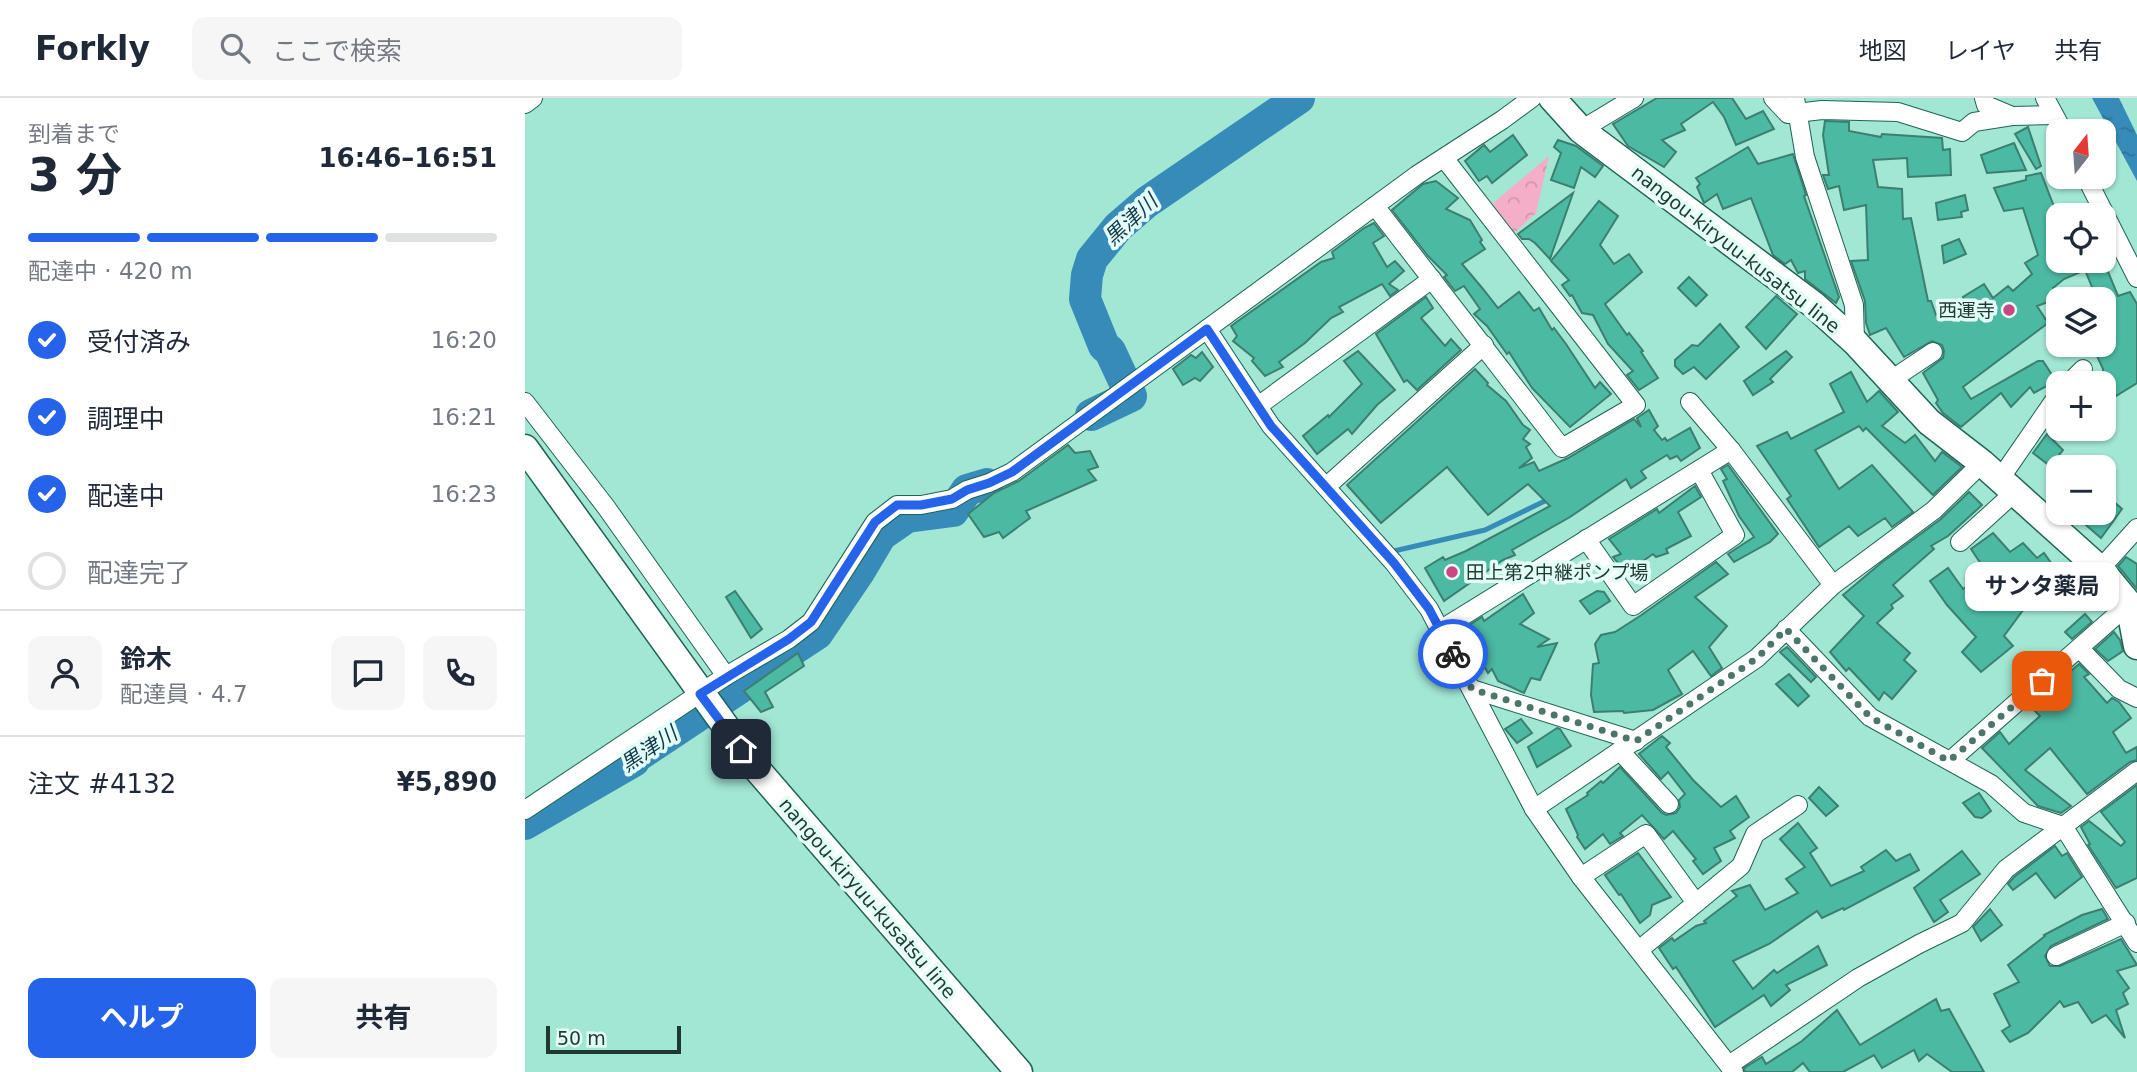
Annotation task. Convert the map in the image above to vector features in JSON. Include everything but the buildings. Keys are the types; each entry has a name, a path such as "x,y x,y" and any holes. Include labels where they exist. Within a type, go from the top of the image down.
{"main road":[{"name":"nangou-kiryuu-kusatsu line","path":"1552,98 1581,130 1814,305 1855,342 1929,422 1999,478 2100,569 2129,604 2137,646"},
{"name":"nangou-kiryuu-kusatsu line","path":"525,448 755,767 1019,1072"}],"street":[{"path":"525,104 533,98"},
{"path":"525,810 726,677 789,639 811,622 875,522 897,505 921,505 952,499 1012,472 1375,206 1532,98"},
{"path":"1581,130 1635,98"},
{"path":"1773,98 1789,114 1796,105"},
{"path":"1985,98 1986,105 2012,116"},
{"path":"2045,98 2056,119"},
{"path":"1796,105 1898,113 1962,132 1975,122 2012,116 2054,115"},
{"path":"1796,105 1805,157 1854,305 1855,342"},
{"path":"1375,206 1562,448 1636,405 1444,158"},
{"path":"2092,189 2137,278"},
{"path":"1258,406 1432,279"},
{"path":"1207,329 1271,426 1394,563 1429,609 1534,809 1581,877 1731,1069 1858,978 1962,923 2006,869 2137,771"},
{"path":"1327,486 1484,345"},
{"path":"1891,380 1933,352"},
{"path":"1690,401 1731,450 1833,585"},
{"path":"525,402 606,507 726,677"},
{"path":"1960,542 1999,478 2046,412"},
{"path":"1440,629 1731,450"},
{"path":"1586,539 1633,606 1735,534 1699,470"},
{"path":"1534,809 1757,658 1833,585 1934,510 1999,478"},
{"path":"2100,569 2137,528"},
{"path":"1949,761 2129,604"},
{"path":"1786,629 1870,717 1991,784 2024,813 2063,826 2137,943"},
{"path":"2080,649 2119,689 2137,698"},
{"path":"1472,689 1636,741"},
{"path":"1620,751 1669,804"},
{"path":"1639,950 1741,866 1755,834 1798,805"},
{"path":"1581,877 1646,834 1696,903"},
{"path":"2056,956 2126,923"}],"green space":[{"path":"1549,156 1536,213 1512,235 1492,204"}],"water":[{"path":"2092,98 2119,98 2137,135 2137,181 2116,142 2116,119 2103,119"}],"waterway":[{"name":"黒津川","path":"1091,415 1131,396 1110,351 1104,346 1085,299 1087,275 1092,259 1118,227 1147,202 1299,98"},
{"name":"黒津川","path":"525,824 634,761 633,759 817,634 881,535 907,517 953,511 967,490 987,484"},
{"path":"1394,551 1485,530 1549,499"}],"way so far":[{"path":"1453,654 1472,689 1636,741 1757,658 1786,629 1870,717 1949,761 2042,681"}],"place":[{"name":"西運寺","path":"2009,310"},
{"name":"田上第2中継ポンプ場","path":"1452,572"},
{"name":"サンタ薬局","path":"2042,681"}],"route":[{"path":"741,749 700,694 789,639 811,622 875,522 897,505 921,505 952,499 1012,472 1207,329 1271,426 1394,563 1429,609 1453,654"}]}
